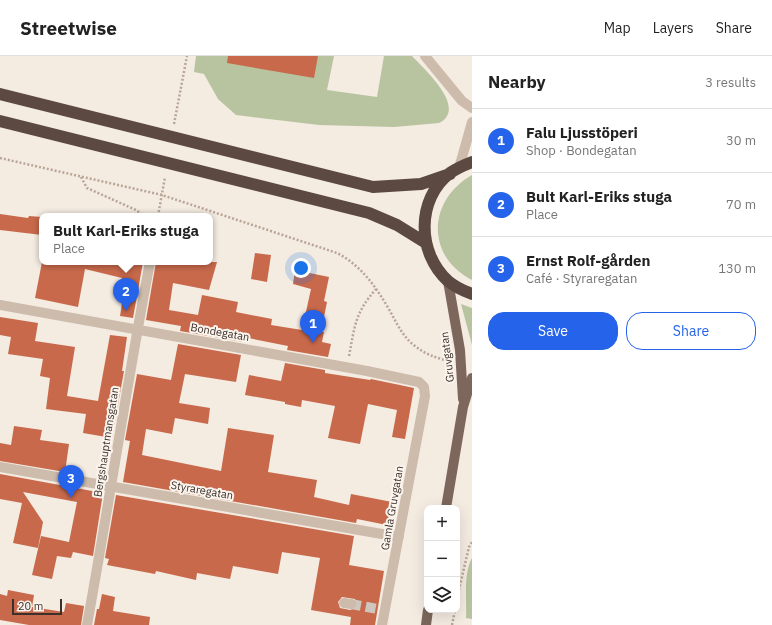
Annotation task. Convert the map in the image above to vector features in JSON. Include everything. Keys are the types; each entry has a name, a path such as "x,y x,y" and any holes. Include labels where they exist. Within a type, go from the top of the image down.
{"highway":[{"path":"0,94 373,187 421,184 472,162"},
{"path":"0,121 369,213 397,225 426,243"},
{"path":"454,171 436,189 428,203 424,222 426,243 434,263 448,281 472,294"}],"main road":[{"name":"Gruvgatan","path":"448,281 460,350 464,407"},
{"name":"Gruvgatan","path":"447,505 464,407 472,378"},
{"path":"426,625 428,613"}],"street":[{"path":"425,56 462,101 472,108"},
{"path":"454,171 472,122"},
{"name":"Bergshauptmansgatan","path":"86,625 112,486 137,329 149,265"},
{"name":"Bondegatan","path":"0,305 416,380 424,386 424,396"},
{"name":"Gamla Gruvgatan","path":"382,625 381,609 399,537 424,396"},
{"name":"Styraregatan","path":"0,467 399,537"}],"path":[{"path":"173,129 187,56"},
{"path":"0,158 162,195 337,253 358,266 376,289 398,327 414,345 433,357 450,361"},
{"path":"159,213 166,175"},
{"path":"81,176 87,188 140,213"},
{"path":"347,367 354,327 360,309 376,289"},
{"path":"460,585 469,547 472,542"},
{"path":"452,625 454,613"}],"green space":[{"path":"196,56 334,56 327,90 377,97 384,56 412,56 434,79 447,99 449,108 447,116 439,123 394,127 319,125 236,115 218,99 204,74 194,72"},
{"path":"472,175 472,280 457,270 446,257 440,243 438,228 440,213 447,199 457,186"},
{"path":"461,304 472,308 472,345"},
{"path":"472,558 472,619 466,618 466,579 469,564"}],"building":[{"path":"228,56 318,56 314,78 227,63"},
{"path":"0,214 28,218 29,216 39,217 39,235 0,230"},
{"path":"255,253 271,255 267,282 251,279"},
{"path":"213,262 217,262 209,290 173,283 169,310 198,315 202,295 238,302 236,312 272,319 271,325 302,330 311,289 293,284 295,270 329,277 324,301 327,302 321,332 324,332 322,342 331,344 328,357 287,350 288,346 243,337 243,342 180,331 181,326 146,320 155,265 213,265"},
{"path":"41,265 142,265 133,318 120,316 125,284 121,284 122,278 85,269 78,307 35,298"},
{"path":"0,317 38,323 35,341 75,347 67,396 98,401 110,335 127,337 122,371 124,371 112,438 83,433 86,414 46,409 50,378 40,376 43,359 8,354 11,337 0,335"},
{"path":"178,344 241,355 236,382 185,374 179,403 210,408 208,424 175,418 172,434 146,429 142,455 221,471 228,428 274,435 268,472 317,480 314,497 349,505 351,494 392,502 387,525 357,519 356,523 123,482 130,441 125,440 137,374 171,380"},
{"path":"285,363 325,370 325,373 371,379 414,388 405,439 392,437 397,410 368,404 360,444 328,438 335,406 302,400 301,407 285,404 285,402 245,395 249,375 281,381"},
{"path":"14,426 42,430 40,440 69,444 65,472 0,461 0,443 11,445"},
{"path":"0,474 103,493 93,556 73,552 71,558 57,556 52,579 32,575 41,536 69,542 77,502 23,492 43,522 38,548 13,543 22,503 0,499"},
{"path":"116,495 354,536 349,565 384,571 375,625 350,625 351,617 311,610 320,558 282,552 278,574 233,566 230,579 197,573 196,580 156,571 155,574 107,565 109,559 105,558","holes":["342,597 355,599 357,605 356,608 350,610 340,608 338,602"]},
{"path":"8,590 34,595 32,607 64,612 66,603 84,606 81,625 29,625 0,620 0,594 7,596"},
{"path":"102,594 115,597 113,611 150,617 149,625 94,625"}],"tunnel":[{"path":"351,604 378,609"}],"place":[{"name":"Bult Karl-Eriks stuga","path":"126,311"},
{"name":"Falu Ljusstöperi","path":"313,343"},
{"name":"Ernst Rolf-gården","path":"71,498"}]}
